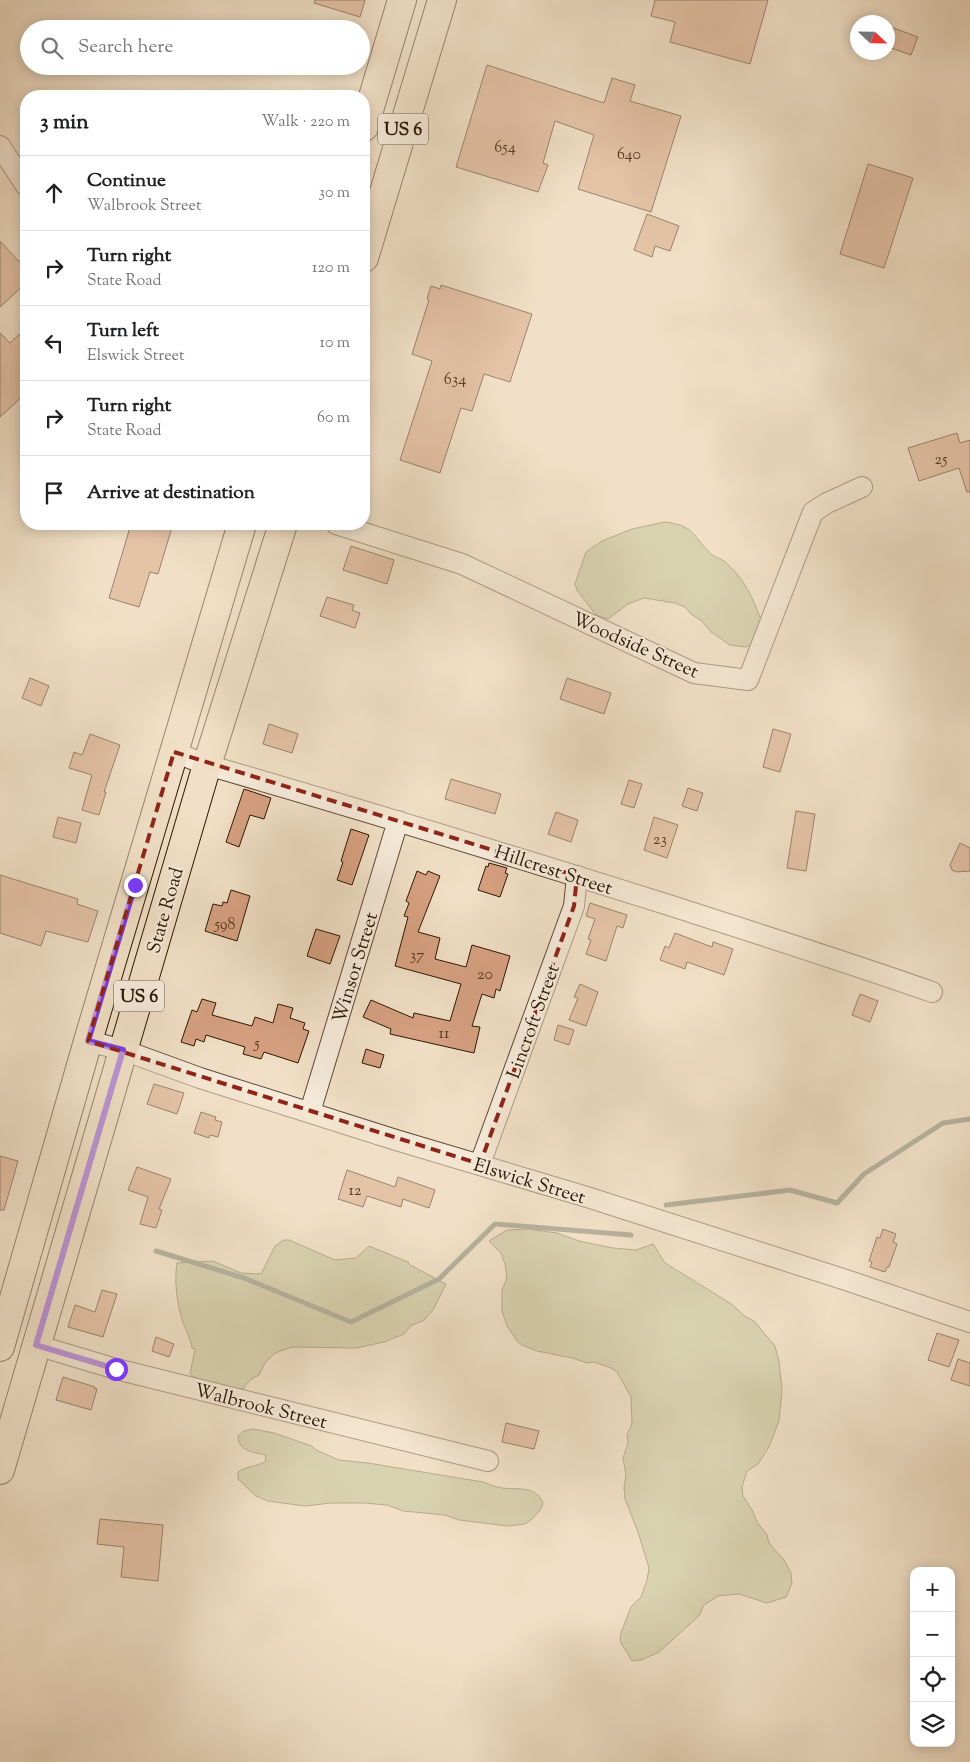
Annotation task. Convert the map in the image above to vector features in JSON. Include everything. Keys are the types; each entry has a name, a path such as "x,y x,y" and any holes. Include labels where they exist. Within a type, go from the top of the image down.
{"main road":[{"name":"US 6","path":"370,107 402,0"},
{"name":"US 6","path":"371,206 442,0"},
{"name":"State Road","path":"0,1347 88,1041 240,530"},
{"name":"State Road","path":"0,1470 207,765 281,530"}],"street":[{"path":"0,146 20,177"},
{"name":"Woodside Street","path":"355,530 462,564 694,673 748,680 814,512 828,502 862,487"},
{"name":"Hillcrest Street","path":"174,752 207,765 398,821 854,964 932,992"},
{"name":"Winsor Street","path":"310,1112 398,821"},
{"name":"Lincroft Street","path":"480,1164 574,906 576,876"},
{"name":"Elswick Street","path":"88,1041 123,1050 200,1078 846,1280 970,1322"},
{"name":"Walbrook Street","path":"36,1345 116,1369 488,1461"}],"highlighted area":[{"path":"174,752 577,876 574,906 480,1164 88,1041"}],"green space":[{"path":"665,522 682,526 692,532 711,554 724,561 738,575 752,597 762,623 753,644 746,647 730,645 711,632 702,621 691,614 685,607 675,603 644,598 628,604 608,619 596,615 577,590 575,584 586,552 602,541 632,529"},
{"path":"528,1229 557,1233 579,1241 613,1248 636,1250 653,1244 665,1263 730,1303 746,1317 754,1321 775,1346 782,1390 779,1421 769,1447 758,1464 747,1471 742,1487 743,1496 757,1522 767,1535 769,1543 784,1560 791,1573 792,1583 786,1597 767,1603 739,1594 718,1596 704,1605 699,1616 659,1652 641,1660 632,1661 620,1641 621,1633 631,1607 641,1597 649,1568 625,1499 626,1475 623,1458 628,1443 627,1435 632,1424 631,1397 617,1372 611,1368 594,1362 587,1363 537,1351 522,1345 507,1326 502,1311 502,1290 507,1278 505,1264 501,1253 489,1241 507,1230"},
{"path":"284,1240 289,1240 335,1260 356,1258 369,1246 408,1262 410,1265 446,1284 433,1310 423,1321 412,1325 404,1334 384,1342 356,1348 292,1347 275,1353 265,1363 259,1375 250,1380 243,1389 215,1385 190,1374 195,1349 192,1348 181,1315 176,1285 177,1263 213,1261 241,1273 261,1274 275,1246"},
{"path":"253,1429 274,1433 312,1446 316,1450 339,1460 483,1482 502,1488 531,1491 540,1497 543,1503 541,1509 525,1524 508,1526 459,1520 445,1515 403,1511 387,1505 331,1503 305,1506 268,1501 256,1496 238,1479 238,1472 266,1461 265,1455 243,1448 239,1441 238,1436 244,1431"}],"building":[{"path":"315,0 365,0 360,17 314,3"},
{"path":"655,0 768,0 750,64 670,42 675,22 651,16"},
{"path":"895,29 918,37 911,55 895,49"},
{"path":"487,65 604,103 612,78 635,85 630,101 681,116 651,212 578,189 594,135 555,121 543,163 548,165 538,192 456,167"},
{"path":"868,164 913,178 884,268 840,254"},
{"path":"647,214 679,226 670,251 655,246 652,257 634,250"},
{"path":"0,241 20,263 20,289 0,307"},
{"path":"441,285 532,314 510,382 484,374 472,411 461,408 440,473 400,460 432,361 412,354 429,300 427,299 431,286 440,289"},
{"path":"0,333 10,343 20,334 20,399 0,417"},
{"path":"957,433 960,443 970,440 970,492 967,492 959,468 919,481 908,448"},
{"path":"129,530 171,530 158,574 150,572 139,607 109,598"},
{"path":"351,546 394,560 387,584 343,570"},
{"path":"327,597 354,605 352,610 360,613 355,628 320,616"},
{"path":"30,678 49,686 41,706 22,698"},
{"path":"567,678 611,693 604,714 560,699"},
{"path":"269,724 298,734 292,753 263,744"},
{"path":"773,729 791,734 780,772 763,767"},
{"path":"90,734 120,745 104,792 106,792 99,815 82,810 92,775 69,768 74,752 82,755"},
{"path":"451,779 501,794 495,814 445,799"},
{"path":"629,780 642,784 634,808 621,804"},
{"path":"688,788 703,793 697,811 682,806"},
{"path":"244,789 271,798 264,819 250,815 239,847 226,842"},
{"path":"796,811 815,814 806,871 787,868"},
{"path":"556,812 578,820 571,842 548,834"},
{"path":"58,817 81,823 76,843 53,837"},
{"path":"654,817 678,825 667,858 644,850"},
{"path":"351,829 369,835 352,885 337,880"},
{"path":"960,843 970,848 970,871 956,872 952,870 950,865"},
{"path":"489,863 507,868 505,873 508,874 500,897 478,890 486,866 488,867"},
{"path":"417,871 426,875 428,871 440,876 418,932 440,938 435,959 466,967 472,945 510,956 500,991 496,989 494,998 482,994 472,1026 480,1027 474,1053 390,1034 391,1029 363,1017 371,1000 413,1018 414,1013 450,1021 461,984 395,966 408,917 404,916 409,903 406,901"},
{"path":"0,875 78,899 77,904 98,911 88,942 46,931 41,946 0,933"},
{"path":"231,890 250,896 237,941 205,931 213,904 222,906 223,902 227,903"},
{"path":"590,903 627,915 623,928 617,926 606,961 586,954 591,940 588,939 595,919 586,916"},
{"path":"316,929 340,936 330,964 307,956"},
{"path":"675,933 712,947 713,942 733,949 724,975 687,962 685,969 660,960 665,946 669,948"},
{"path":"580,984 598,992 586,1026 569,1020 578,998 574,997"},
{"path":"860,994 878,1001 870,1022 852,1015"},
{"path":"202,999 216,1003 212,1015 252,1026 255,1017 273,1023 278,1004 293,1008 290,1018 305,1023 303,1029 309,1031 298,1063 264,1052 261,1059 243,1054 245,1047 206,1035 204,1042 196,1039 194,1046 181,1042 192,1010 197,1012"},
{"path":"558,1025 574,1030 569,1045 554,1040"},
{"path":"366,1049 384,1055 380,1068 362,1063"},
{"path":"154,1084 184,1093 177,1114 147,1104"},
{"path":"201,1112 216,1117 215,1120 222,1122 218,1137 210,1135 209,1138 194,1133"},
{"path":"0,1156 18,1161 4,1210 0,1210"},
{"path":"137,1167 171,1179 159,1209 162,1210 156,1228 140,1224 148,1197 128,1190"},
{"path":"347,1170 395,1187 398,1177 435,1190 429,1208 403,1199 401,1207 367,1196 363,1207 338,1199"},
{"path":"883,1229 896,1234 893,1242 897,1244 889,1267 887,1267 885,1272 870,1267 872,1262 869,1261 877,1237 880,1238"},
{"path":"102,1290 117,1294 103,1337 68,1327 75,1305 95,1312"},
{"path":"937,1333 959,1340 949,1367 928,1360"},
{"path":"156,1337 174,1344 169,1357 152,1351"},
{"path":"958,1359 970,1363 970,1386 951,1380"},
{"path":"63,1377 97,1389 91,1410 56,1400"},
{"path":"506,1423 539,1431 534,1449 502,1442"},
{"path":"100,1519 163,1525 158,1581 121,1577 124,1547 97,1544"}],"waterway":[{"path":"666,1205 790,1190 837,1203 864,1174 943,1123 970,1119"},
{"path":"156,1251 244,1278 351,1322 439,1279 495,1224 631,1235"}],"route":[{"path":"116,1369 36,1345 123,1050 88,1041 135,885"}]}
